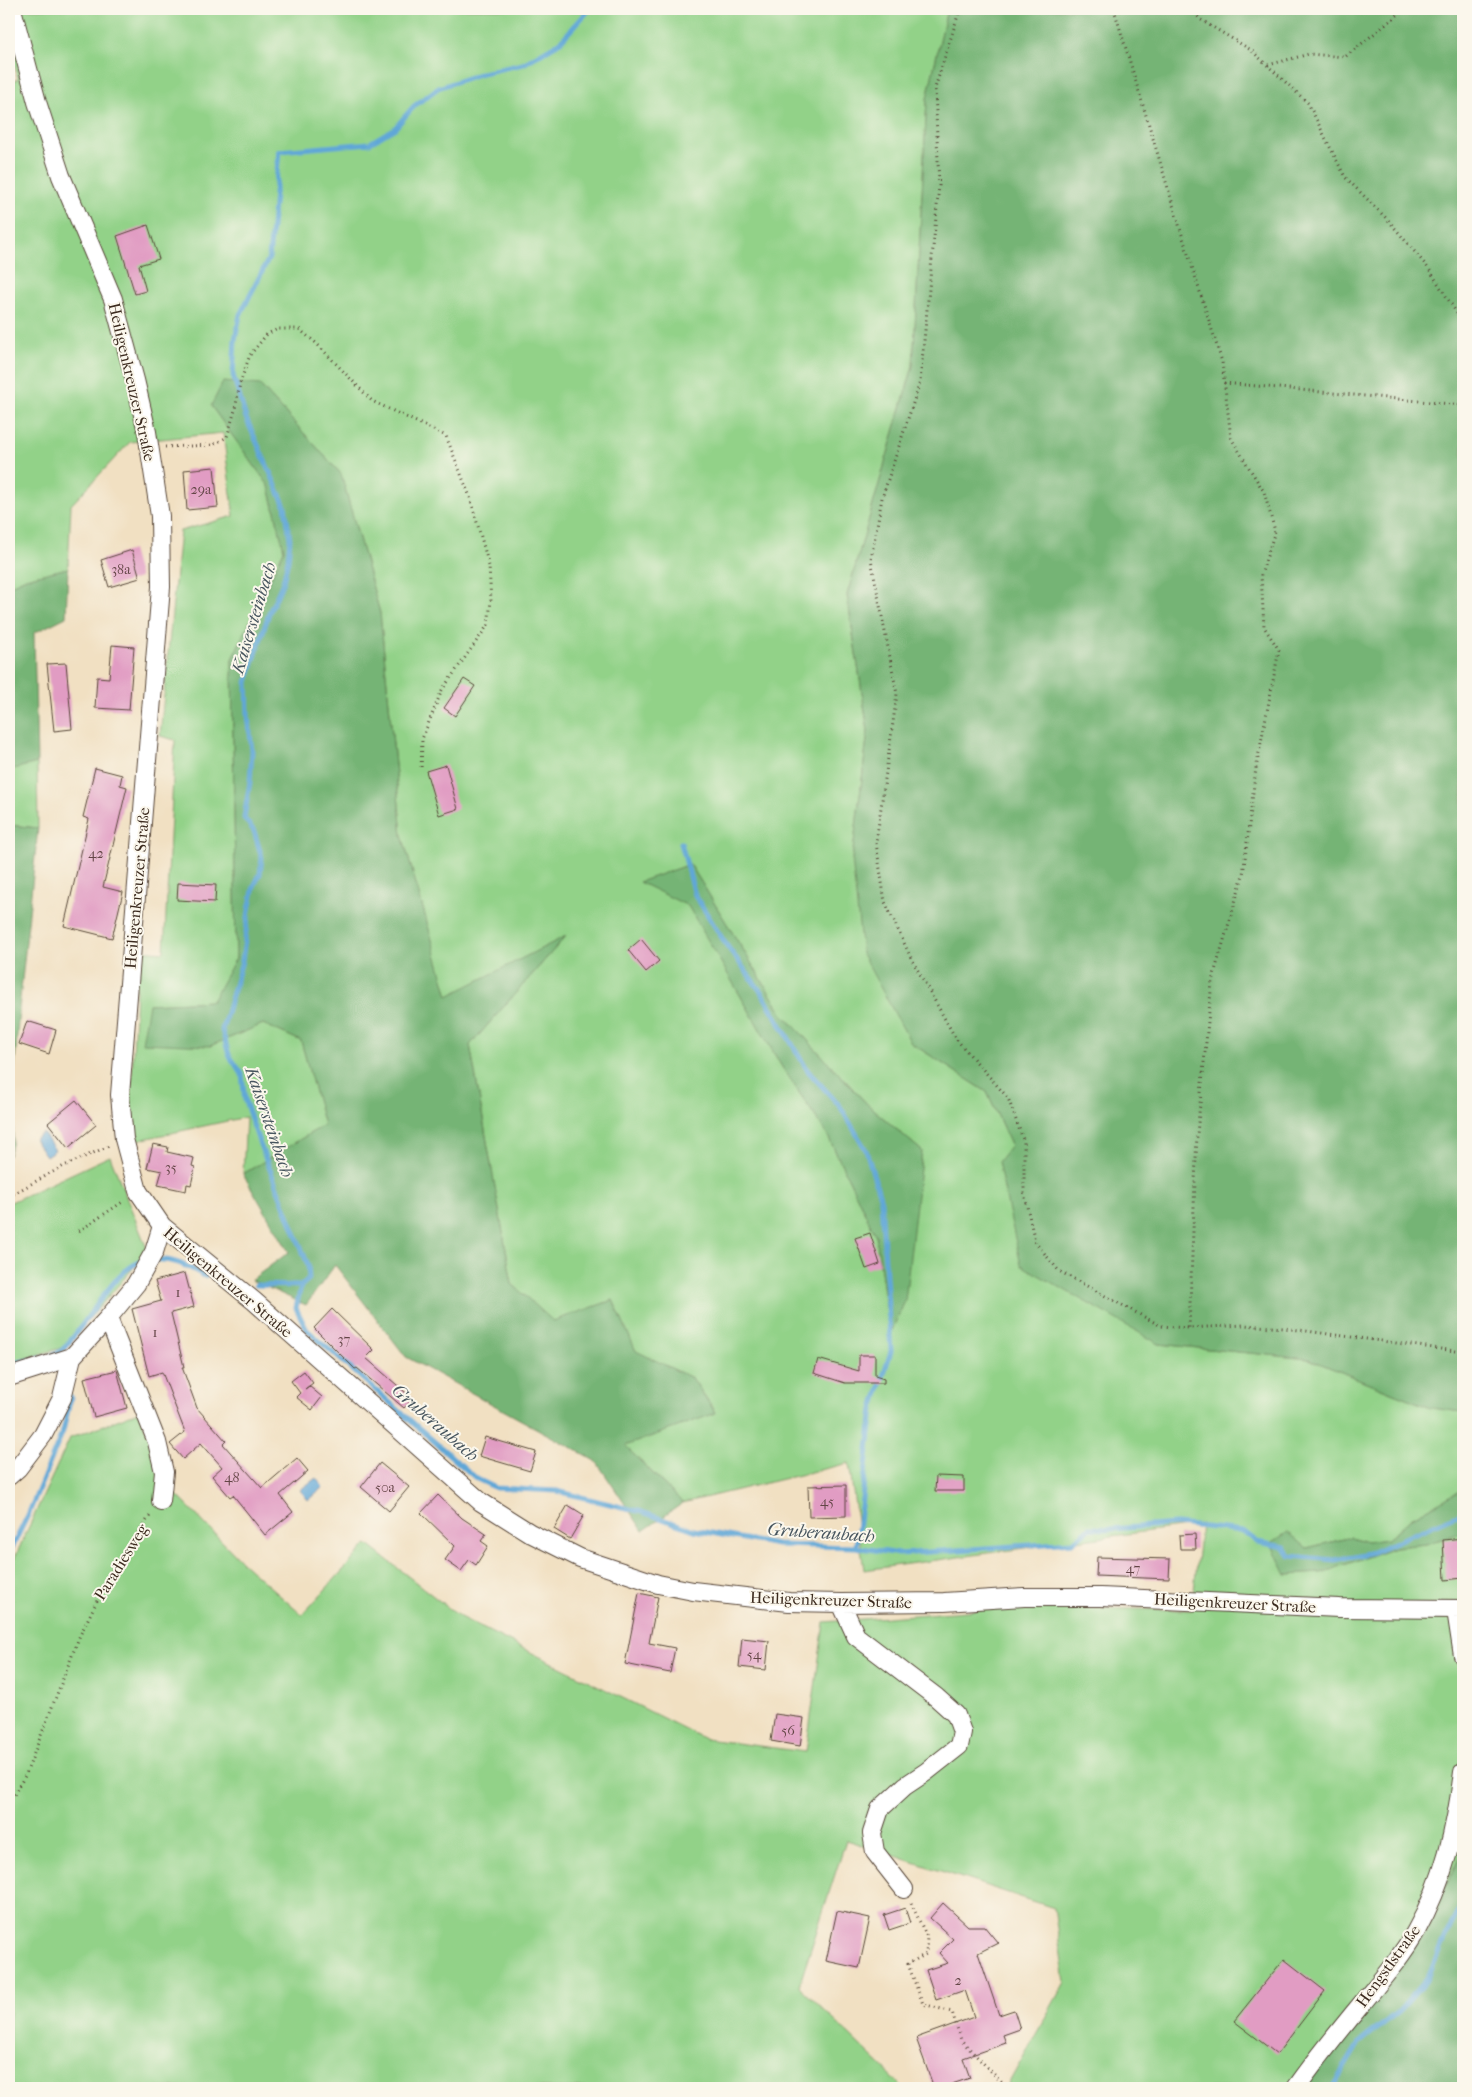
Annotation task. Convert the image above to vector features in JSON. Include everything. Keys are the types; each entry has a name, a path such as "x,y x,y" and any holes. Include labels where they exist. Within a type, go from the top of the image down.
{"street":[{"name":"Heiligenkreuzer Straße","path":"12,9 37,102 61,176 113,298 147,432 160,516 161,587 120,1095 124,1139 138,1192 162,1226 260,1306 481,1502 530,1533 580,1558 658,1584 732,1596 790,1602 841,1604 944,1602 1024,1597 1101,1597 1339,1608 1460,1610"},
{"path":"9,1378 72,1357 136,1284 154,1252 162,1226"},
{"path":"108,1318 157,1442 164,1472 161,1500"},
{"path":"9,1476 18,1468 51,1420 62,1398 72,1357"},
{"path":"841,1604 856,1636 936,1697 956,1715 962,1732 959,1746 926,1772 904,1786 880,1809 872,1833 875,1852 904,1889"},
{"path":"1460,1610 1463,1656"},
{"name":"Hengstlstraße","path":"1296,2088 1319,2056 1385,1975 1416,1932 1438,1886 1451,1846 1463,1772"}],"path":[{"path":"960,9 935,88 939,186 920,382 882,498 870,559 897,694 876,843 885,902 911,958 956,1039 1008,1098 1024,1142 1024,1193 1035,1242 1059,1272 1161,1326 1189,1328 1244,1325 1284,1328 1463,1352"},
{"path":"1114,9 1163,175 1222,362 1231,438 1264,492 1275,531 1261,575 1264,627 1279,650 1256,768 1243,875 1212,981 1197,1134 1189,1328"},
{"path":"1191,9 1201,20 1251,50 1308,102 1344,177 1389,221 1429,269 1463,323"},
{"path":"1268,65 1309,54 1345,56 1405,9"},
{"path":"149,447 213,445 227,437 236,410 240,382 250,355 267,334 278,329 299,329 316,343 372,401 446,436 470,497 490,566 491,601 488,625 442,690 422,739 421,772"},
{"path":"1224,383 1463,405"},
{"path":"9,1196 64,1166 124,1139"},
{"path":"79,1231 138,1192"},
{"name":"Paradiesweg","path":"9,1803 26,1774 84,1626 113,1569 161,1500"},
{"path":"904,1889 927,1937 926,1954 908,1964 923,2004 952,2012 961,2040 1007,2088"}],"green space":[{"path":"9,9 947,9 927,99 913,366 847,595 868,731 852,859 911,1043 987,1092 1011,1145 1159,1344 1309,1359 1431,1408 1463,1412 1463,1489 1411,1518 1387,1539 1366,1542 1352,1537 1307,1548 1271,1543 1287,1575 1321,1573 1395,1547 1426,1544 1463,1532 1463,1832 1460,1856 1424,1934 1300,2088 1006,2088 1065,1982 1054,1908 846,1840 799,1986 904,2088 9,2088 9,1570 70,1438 138,1412 176,1494 243,1563 302,1615 367,1544 460,1617 705,1739 806,1752 824,1622 1017,1607 1192,1610 1201,1524 864,1570 849,1463 683,1503 625,1446 716,1412 692,1378 636,1352 613,1300 553,1322 512,1284 470,1045 565,937 448,997 402,835 380,613 341,474 260,385 211,406 269,486 284,550 232,659 236,958 213,1001 149,1004 210,1046 263,1024 301,1041 324,1125 243,1174 246,1117 134,1141 131,1097 138,950 164,952 175,740 160,736 180,531 234,516 223,433 130,442 71,505 68,568 26,578 9,586 9,83 18,79 9,43","holes":["690,864 782,1013 868,1105 922,1151 890,1333 876,1236 827,1134 782,1067 688,905 640,882"]},
{"path":"947,9 1463,9 1463,1412 1431,1408 1309,1359 1159,1344 1021,1265 998,1162 1011,1145 987,1092 911,1043 862,954 852,859 868,731 847,595 913,366 927,99"},
{"path":"223,382 260,385 341,474 380,613 402,835 448,996 566,936 470,1045 512,1284 553,1321 613,1300 636,1351 692,1378 716,1413 625,1446 683,1503 643,1531 596,1461 406,1357 335,1265 306,1305 251,1280 289,1252 243,1174 324,1125 301,1041 263,1024 210,1046 142,1043 149,1004 212,1001 236,958 232,659 284,550 269,486 211,406"},
{"path":"68,568 66,617 34,633 37,763 9,770 9,586 26,578"},
{"path":"37,763 38,828 9,825 9,769"},
{"path":"9,825 38,828 19,1009 13,1089 13,1141 9,1156"},
{"path":"690,864 782,1013 868,1105 922,1151 905,1301 890,1335 876,1236 827,1134 782,1067 688,906 639,882"},
{"path":"110,1156 148,1251 65,1347 9,1363 9,1203"},
{"path":"1463,1489 1463,1532 1426,1544 1395,1547 1321,1573 1286,1575 1271,1543 1288,1532 1307,1548 1352,1537 1366,1542 1387,1539 1411,1518"},
{"path":"1463,1832 1463,2088 1300,2088 1424,1934 1460,1856"}],"water":[{"path":"43,1133 55,1150 46,1156 34,1139"},
{"path":"316,1478 323,1487 308,1500 300,1490"}],"building":[{"path":"148,225 159,259 139,265 146,291 135,294 117,236"},
{"path":"214,467 218,507 187,510 184,470"},
{"path":"132,550 140,578 109,587 101,560"},
{"path":"112,645 134,647 129,710 95,708 97,677 109,678"},
{"path":"66,663 72,729 54,731 47,664"},
{"path":"464,679 475,686 455,716 444,708"},
{"path":"446,765 458,809 439,815 426,771"},
{"path":"95,768 122,775 120,785 127,787 103,887 123,892 112,938 64,926 89,819 83,817"},
{"path":"178,883 216,885 215,902 177,900"},
{"path":"641,939 659,961 646,972 628,950"},
{"path":"27,1021 56,1030 49,1054 19,1044"},
{"path":"76,1100 96,1125 68,1148 48,1123"},
{"path":"153,1144 168,1147 167,1152 194,1158 192,1166 195,1167 191,1185 187,1184 186,1191 158,1185 162,1171 147,1168"},
{"path":"870,1233 880,1264 866,1269 855,1238"},
{"path":"185,1273 194,1307 171,1313 184,1367 182,1367 197,1408 226,1441 223,1444 262,1488 297,1458 308,1471 280,1495 293,1512 265,1535 233,1495 230,1497 212,1476 222,1467 201,1443 183,1459 170,1444 185,1432 162,1372 149,1376 132,1309 161,1301 155,1281"},
{"path":"332,1309 374,1350 366,1358 413,1399 404,1408 357,1368 355,1369 314,1328"},
{"path":"859,1355 875,1355 875,1376 884,1379 884,1383 845,1383 814,1373 818,1359 859,1371"},
{"path":"117,1370 127,1408 94,1417 84,1378"},
{"path":"304,1371 313,1383 309,1386 322,1397 312,1410 296,1397 300,1393 291,1381"},
{"path":"485,1437 536,1452 530,1471 479,1456"},
{"path":"380,1463 409,1487 389,1511 361,1487"},
{"path":"936,1476 964,1477 964,1491 935,1491"},
{"path":"846,1485 846,1516 809,1517 808,1486"},
{"path":"438,1495 462,1518 486,1534 481,1541 488,1546 476,1565 469,1560 461,1571 445,1560 455,1546 421,1513"},
{"path":"568,1505 584,1515 570,1539 554,1529"},
{"path":"1195,1534 1196,1549 1180,1549 1179,1535"},
{"path":"1463,1538 1463,1578 1445,1580 1443,1540"},
{"path":"1097,1557 1170,1559 1169,1579 1096,1576"},
{"path":"639,1593 658,1597 649,1643 675,1648 670,1673 625,1664"},
{"path":"742,1638 769,1641 766,1670 739,1667"},
{"path":"775,1714 804,1718 800,1746 771,1741"},
{"path":"943,1903 968,1926 984,1926 998,1943 978,1953 999,2015 1014,2010 1020,2029 1003,2035 1006,2043 963,2058 970,2078 940,2088 934,2088 916,2038 974,2017 965,1990 936,2000 926,1970 948,1963 939,1953 953,1939 930,1918"},
{"path":"905,1908 910,1923 889,1930 884,1915"},
{"path":"837,1911 870,1918 859,1968 826,1961"},
{"path":"1284,1959 1325,1991 1277,2054 1234,2021"}],"waterway":[{"name":"Kaisersteinbach","path":"301,1286 309,1279 308,1265 259,1142 245,1101 242,1074 229,1055 222,1030 242,961 249,910 254,886 260,874 262,858 254,831 244,818 250,782 252,751 247,682 269,613 283,582 290,539 285,506 246,418 233,375 235,340 240,315 269,258 279,151 370,143 395,128 414,106 438,88 482,73 523,64 559,43 590,9"},
{"path":"681,843 695,895 727,946 762,993 808,1071 840,1106 866,1150 881,1201 891,1351 873,1409 856,1547"},
{"name":"Gruberaubach","path":"153,1260 174,1262 205,1276"},
{"name":"Gruberaubach","path":"9,1363 44,1358 61,1351 122,1274 134,1265 145,1261"},
{"name":"Gruberaubach","path":"256,1285 301,1286 296,1308 307,1330 477,1479 496,1488 557,1491 642,1512 694,1530 777,1545 856,1547 899,1554 1073,1542 1090,1528 1112,1529 1176,1524 1243,1531 1257,1542 1285,1547 1290,1556 1335,1560 1373,1552 1463,1512"},
{"path":"9,1554 28,1515 63,1431 71,1397"},
{"path":"1332,2088 1358,2045 1401,2009 1428,1978 1445,1937 1463,1902"}]}
